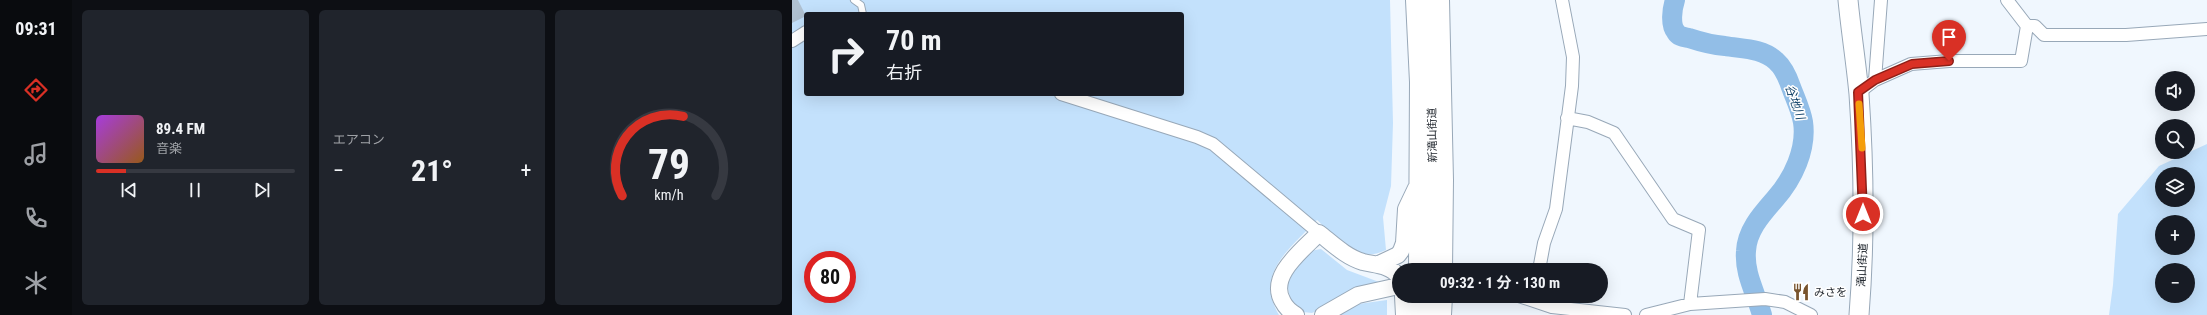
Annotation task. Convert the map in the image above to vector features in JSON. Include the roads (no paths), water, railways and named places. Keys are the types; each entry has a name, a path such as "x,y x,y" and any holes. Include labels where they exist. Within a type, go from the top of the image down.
{"highway":[{"name":"滝山街道","path":"1848,0 1858,92 1864,188 1859,315"}],"main road":[{"name":"新滝山街道","path":"1414,0 1419,181 1417,263"},
{"name":"新滝山街道","path":"1428,0 1433,162 1431,263"},
{"path":"1441,0 1445,156 1444,263"},
{"path":"1296,315 1292,313 1283,302 1279,286 1282,276 1288,266 1319,233 1348,256 1363,262 1379,264 1398,255 1404,243 1406,209 1419,181"},
{"path":"1379,264 1392,279"},
{"path":"1323,315 1358,295 1392,288"},
{"path":"1402,303 1404,315"},
{"path":"1415,315 1416,303"},
{"path":"1429,315 1430,303"},
{"path":"1443,315 1444,303"}],"street":[{"path":"1540,263 1544,243 1556,209 1572,86 1573,57 1562,0"},
{"path":"1875,80 1881,0"},
{"path":"1858,92 1875,80 1912,64 1949,61 2021,61 2027,26 2006,0"},
{"path":"2027,26 2035,26 2044,35 2126,35 2207,29"},
{"path":"792,41 804,33"},
{"path":"1066,96 1197,137 1213,144 1319,233"},
{"path":"1567,118 1588,122 1614,133 1673,219 1699,230 1690,304"},
{"path":"1646,315 1690,304 1765,299 1785,302 1811,315"},
{"path":"1544,303 1552,307 1625,315"}],"lane":[{"path":"854,0 861,5 863,12"}],"waterway":[{"name":"谷地川","path":"1675,0 1672,12 1672,21 1677,34 1702,42 1758,51 1770,57 1779,64 1789,80 1801,113 1804,132 1803,143 1801,153 1793,173 1782,191 1765,210 1752,229 1747,243 1747,268 1762,315"}],"place":[{"name":"みさを","path":"1801,292"}]}
